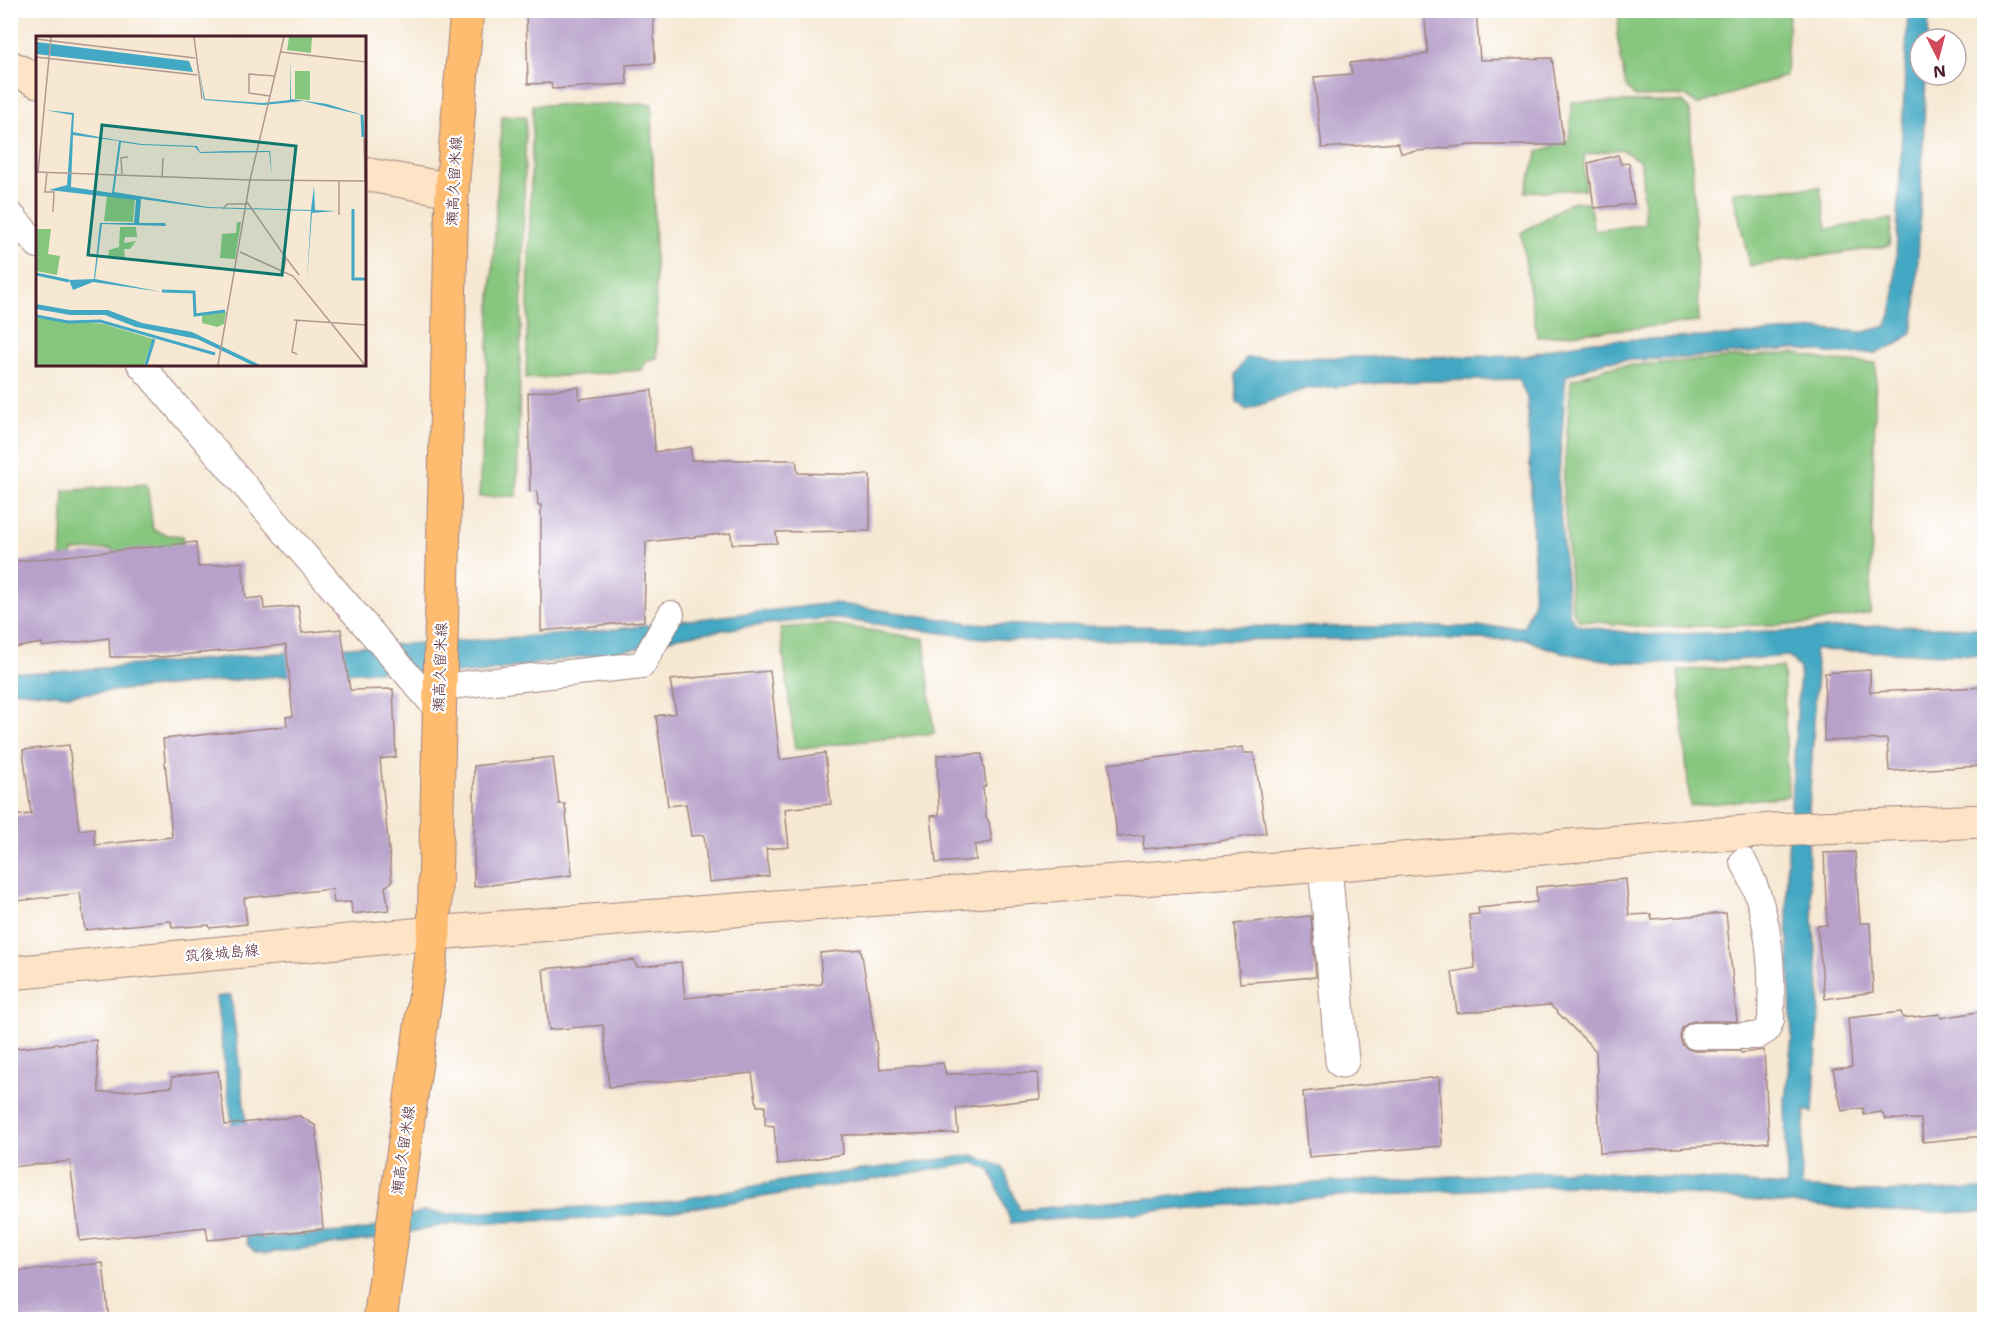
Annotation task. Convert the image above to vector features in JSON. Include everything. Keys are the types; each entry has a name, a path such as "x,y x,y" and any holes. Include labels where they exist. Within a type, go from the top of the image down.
{"main road":[{"name":"瀬高久留米線","path":"380,1320 434,933 452,190 467,10"}],"street":[{"path":"10,67 36,80"},
{"path":"366,174 452,190"},
{"name":"筑後城島線","path":"10,973 434,933 1325,864 1772,830 1984,821"},
{"path":"1325,864 1342,1061"}],"lane":[{"path":"10,214 36,243"},
{"path":"142,366 440,699 642,665 672,614"},
{"path":"1695,1036 1757,1036 1767,1029 1771,1020 1770,946 1761,902 1743,861"}],"green space":[{"path":"1620,11 1789,11 1786,76 1697,105 1686,96 1635,97 1626,87 1617,35"},
{"path":"1572,102 1683,102 1690,111 1699,322 1537,337 1521,233 1571,202 1589,202 1594,231 1645,224 1641,162 1621,149 1584,155 1585,189 1525,192 1538,152 1569,140"},
{"path":"652,104 657,358 647,360 642,370 526,379 533,105"},
{"path":"502,116 526,116 517,496 479,497"},
{"path":"1820,187 1827,229 1892,219 1889,246 1750,266 1733,192"},
{"path":"1794,353 1831,361 1876,363 1870,613 1806,624 1647,627 1579,620 1572,610 1563,486 1571,380 1608,367"},
{"path":"147,484 153,530 168,535 183,536 183,556 115,555 112,549 73,551 72,558 61,560 64,491"},
{"path":"830,624 924,639 934,733 795,749 780,628"},
{"path":"1783,667 1788,796 1690,806 1678,670"}],"water":[{"path":"1908,11 1929,11 1928,27 1908,27 1908,87 1925,87 1916,309 1912,332 1899,343 1877,353 1838,354 1793,349 1686,358 1606,361 1566,376 1558,488 1569,614 1577,625 1644,635 1879,626 1984,628 1984,655 1814,650 1817,671 1808,827 1809,873 1820,997 1813,1113 1805,1110 1801,1187 1867,1192 1984,1189 1984,1212 1885,1212 1574,1185 1340,1196 1011,1223 991,1171 975,1163 675,1211 585,1219 448,1224 378,1239 268,1253 255,1252 247,1244 216,997 231,995 260,1238 365,1230 425,1211 446,1214 661,1203 787,1180 973,1155 1003,1167 1020,1210 1313,1183 1580,1170 1787,1186 1785,1101 1792,1037 1787,865 1800,669 1789,656 1725,661 1655,663 1620,661 1555,650 1526,639 1011,640 831,618 756,625 678,637 638,648 478,673 376,671 280,676 67,695 11,690 11,672 43,673 348,647 590,632 832,603 970,623 1042,626 1523,627 1533,605 1534,565 1527,398 1518,379 1394,382 1305,389 1246,410 1237,402 1235,374 1246,358 1526,356 1557,347 1593,341 1726,336 1818,329 1864,332 1886,326 1891,315 1894,297"}],"building":[{"path":"526,10 653,10 655,63 626,65 627,84 552,89 551,83 528,84"},
{"path":"1424,10 1476,10 1480,60 1552,58 1564,145 1471,145 1401,153 1398,143 1322,148 1314,77 1352,74 1350,63 1428,54"},
{"path":"1618,155 1621,164 1629,163 1634,204 1594,208 1588,163"},
{"path":"579,387 579,399 652,390 655,452 691,447 691,460 796,460 798,473 870,475 870,531 776,532 777,543 732,544 731,533 646,542 644,621 541,631 541,505 538,505 537,491 530,492 528,393"},
{"path":"196,542 198,567 242,562 246,599 263,597 264,609 298,606 302,633 341,629 350,690 393,689 396,757 380,759 392,882 385,887 389,910 352,914 351,902 334,903 332,889 244,898 247,924 210,928 209,925 172,928 171,921 85,930 80,893 10,902 10,816 31,814 23,750 69,745 79,830 94,828 95,845 172,837 163,739 287,726 286,717 293,716 286,645 160,657 110,657 109,638 42,647 42,643 13,648 12,634 10,634 10,562"},
{"path":"1870,670 1870,692 1984,687 1984,766 1889,771 1887,739 1824,741 1825,673"},
{"path":"770,671 780,760 825,753 831,804 785,809 789,847 766,849 769,876 709,882 704,835 691,836 686,804 668,806 656,716 676,713 670,680"},
{"path":"1243,747 1244,753 1254,753 1266,833 1214,842 1143,849 1144,835 1117,837 1109,764"},
{"path":"982,754 986,785 983,788 986,817 992,842 975,845 976,860 936,863 931,816 939,815 937,755"},
{"path":"553,757 559,804 565,804 572,875 474,887 474,766"},
{"path":"1855,852 1860,923 1870,923 1873,992 1825,999 1817,926 1827,925 1824,853"},
{"path":"1626,879 1629,915 1651,914 1652,919 1726,913 1737,1021 1695,1021 1688,1023 1682,1029 1680,1037 1682,1044 1694,1051 1740,1051 1741,1053 1764,1050 1769,1142 1600,1153 1596,1051 1550,1005 1457,1013 1452,972 1475,968 1469,915 1479,914 1478,908 1537,902 1536,887"},
{"path":"1311,916 1316,977 1240,983 1235,924"},
{"path":"861,949 880,1069 943,1063 946,1074 1038,1073 1040,1099 956,1108 958,1133 842,1135 843,1154 777,1165 774,1126 765,1125 765,1106 757,1106 752,1073 609,1087 603,1025 549,1030 543,969 634,960 637,967 681,962 685,998 822,984 820,953"},
{"path":"1984,1011 1984,1136 1923,1142 1921,1119 1886,1119 1881,1112 1864,1115 1863,1108 1842,1111 1833,1069 1852,1067 1848,1018 1901,1012 1903,1018 1940,1014 1941,1018"},
{"path":"96,1040 99,1093 172,1087 172,1077 218,1071 225,1125 300,1116 316,1126 323,1229 208,1240 206,1227 80,1241 70,1161 10,1167 10,1049"},
{"path":"1439,1077 1442,1146 1309,1157 1303,1092"},
{"path":"103,1263 109,1320 10,1320 10,1272"}]}
